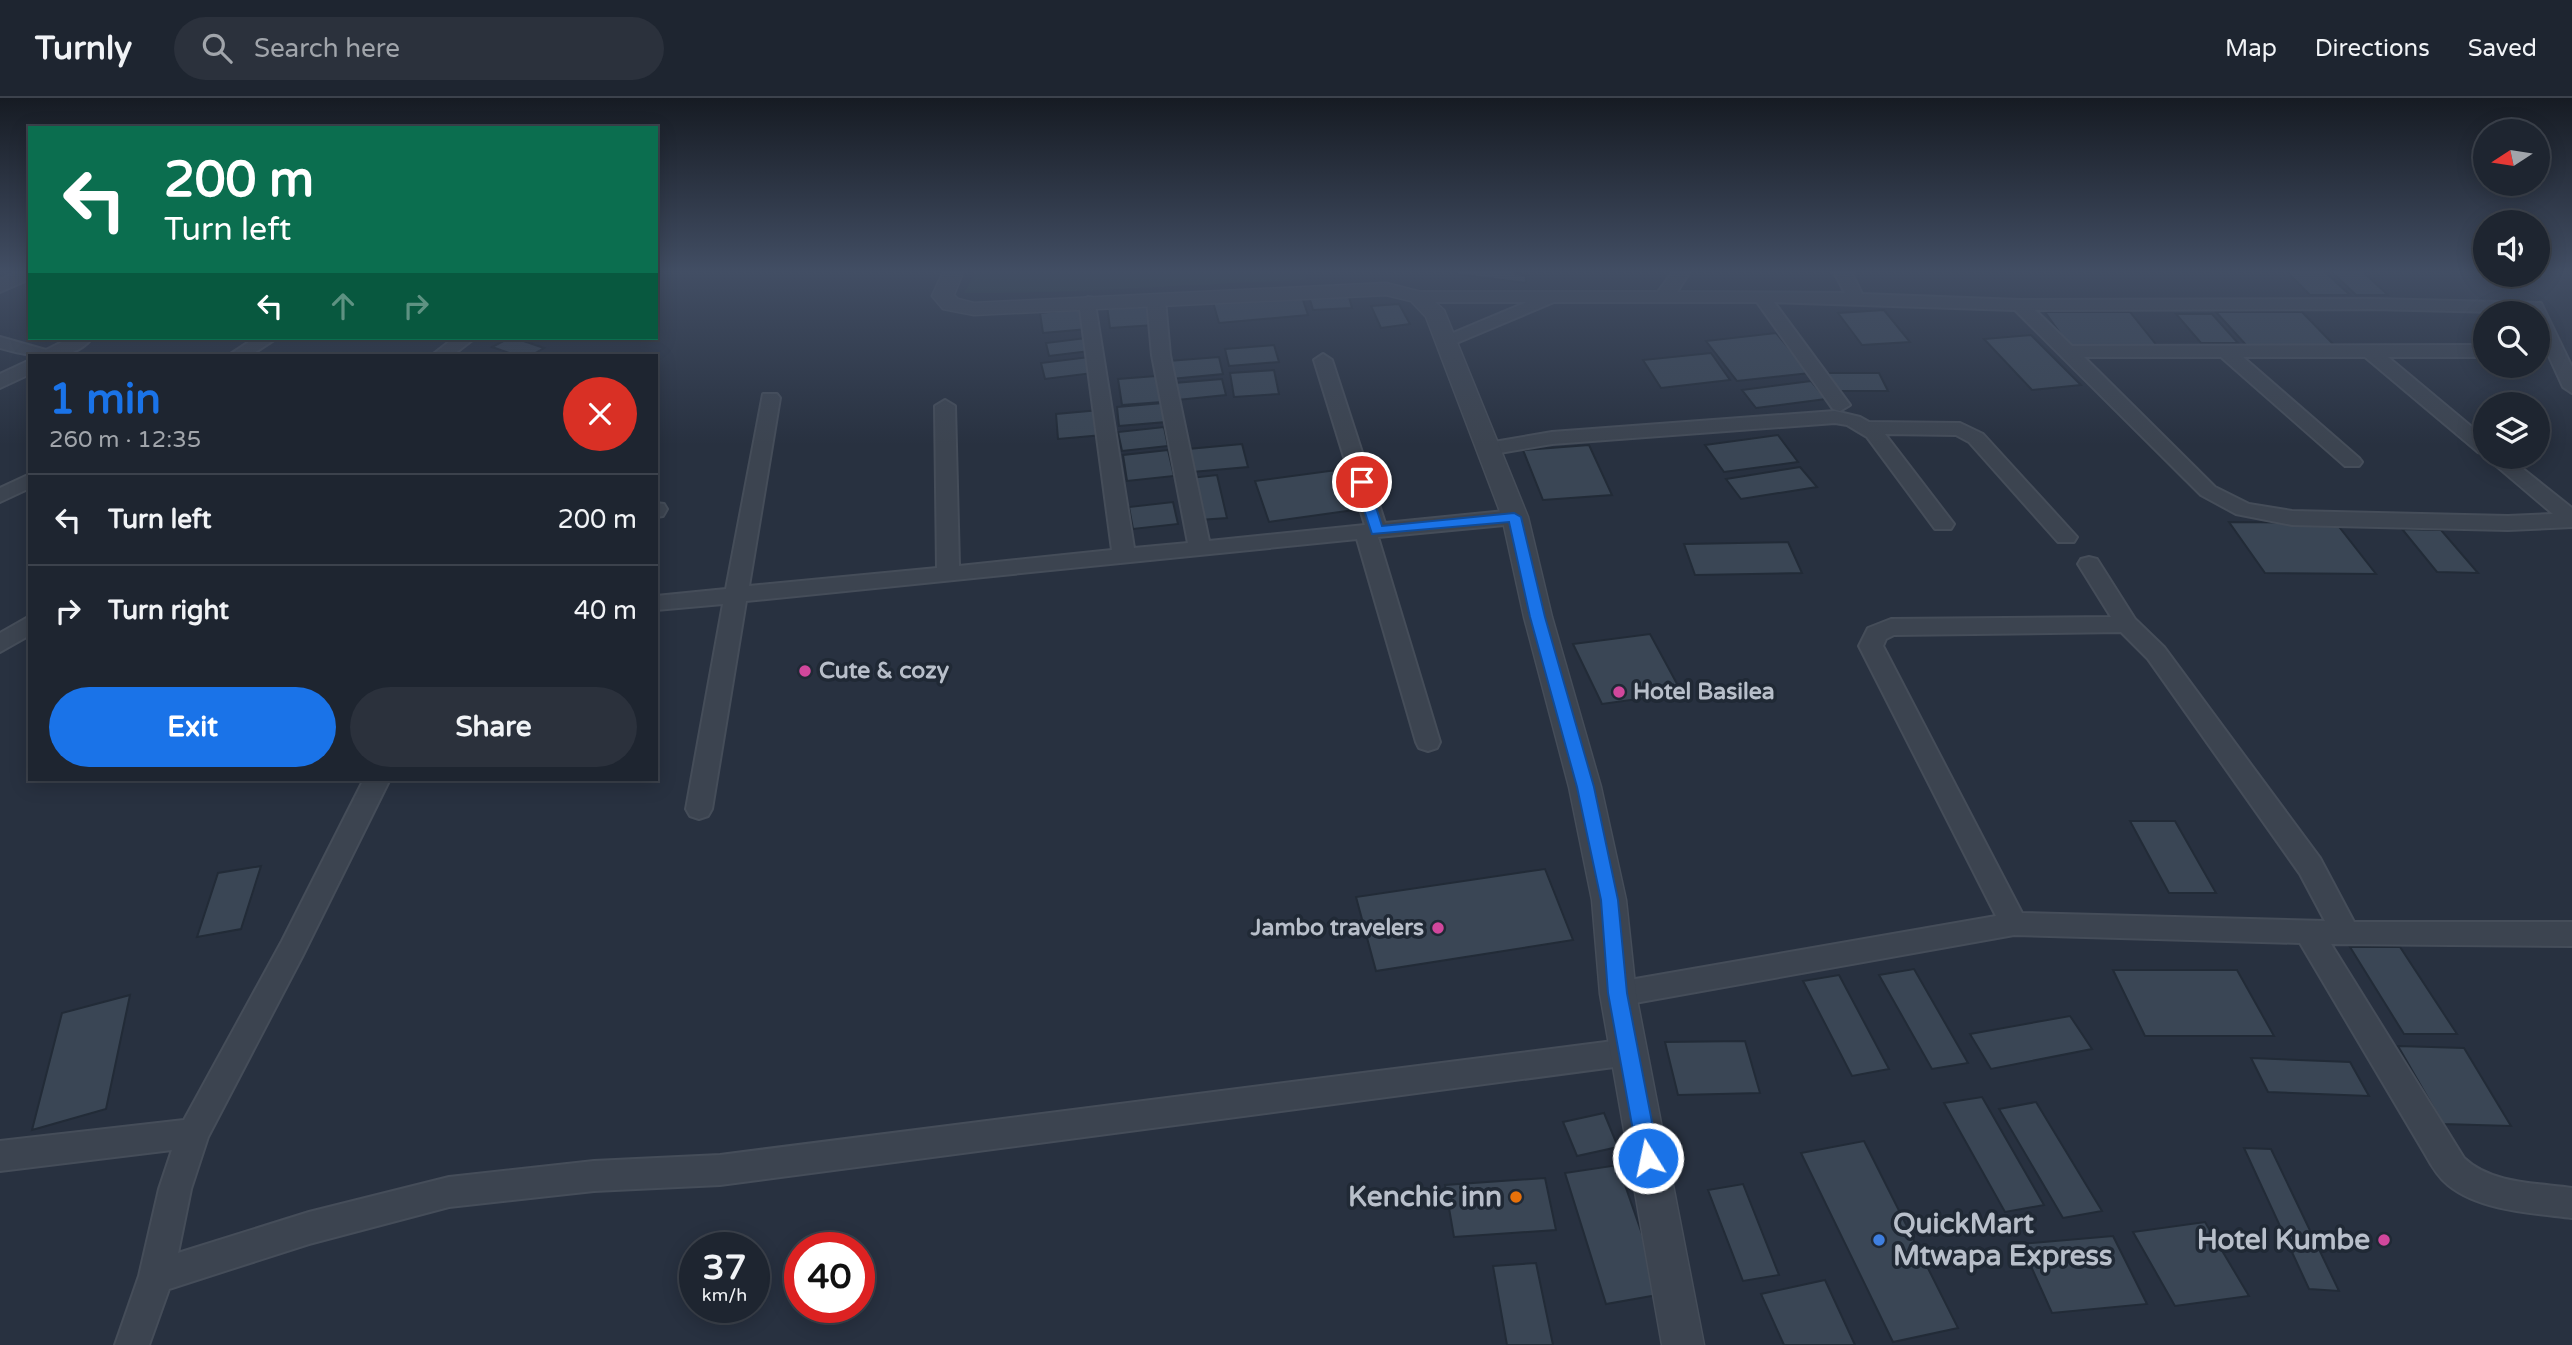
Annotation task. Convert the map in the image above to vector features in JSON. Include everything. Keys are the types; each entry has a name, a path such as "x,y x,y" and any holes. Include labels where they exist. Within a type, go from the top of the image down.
{"street":[{"path":"1092,328 1124,556"},
{"path":"1159,328 1161,355 1200,548"},
{"path":"1441,328 1514,517 1591,812 1609,900 1618,993 1683,1345"},
{"path":"1447,342 1480,328"},
{"path":"1784,328 1840,405"},
{"path":"2043,328 2208,491 2244,509 2292,518 2508,523 2572,519"},
{"path":"52,354 79,340"},
{"path":"240,354 264,340"},
{"path":"442,354 463,340"},
{"path":"0,342 40,354"},
{"path":"2225,351 2352,462"},
{"path":"2067,352 2473,351"},
{"path":"2372,353 2473,438"},
{"path":"2550,355 2572,387"},
{"path":"1323,360 1428,742"},
{"path":"0,382 28,367"},
{"path":"699,809 770,398"},
{"path":"945,407 948,574"},
{"path":"1488,449 1552,438 1835,417 1867,428 1960,429 1976,438 2066,537"},
{"path":"1867,428 1943,524"},
{"path":"2511,469 2572,519"},
{"path":"0,496 28,481"},
{"path":"658,603 1514,517"},
{"path":"2089,564 2127,624 2157,653 2310,866 2346,933"},
{"path":"2014,924 1871,646 1876,634 1891,627 2127,624"},
{"path":"0,644 28,625"},
{"path":"132,1345 156,1276 175,1189 192,1133 292,949 376,781"},
{"path":"1618,993 2014,924 2309,933 2572,934"},
{"path":"2309,933 2442,1153 2459,1174 2471,1182 2492,1189 2572,1203"},
{"path":"156,1276 310,1228 449,1192 594,1176 720,1170 1629,1052"},
{"path":"0,1156 192,1133"}],"building":[{"path":"1042,328 1088,329 1043,333"},
{"path":"1849,328 1899,328 1910,342 1862,345"},
{"path":"2057,328 2143,328 2158,347 2070,347"},
{"path":"2188,328 2225,328 2238,343 2201,343"},
{"path":"2231,328 2318,328 2335,346 2247,346"},
{"path":"1776,333 1810,373 1737,381 1706,341"},
{"path":"2031,335 2081,385 2032,390 1984,339"},
{"path":"1086,338 1090,351 1049,356 1046,343"},
{"path":"505,340 521,340 544,348 534,354 512,354 492,347"},
{"path":"1274,345 1279,362 1229,366 1225,349"},
{"path":"1711,353 1730,380 1661,388 1643,360"},
{"path":"1089,357 1093,373 1045,379 1041,363"},
{"path":"1219,357 1223,374 1171,379 1168,361"},
{"path":"1274,370 1279,394 1234,397 1230,373"},
{"path":"1827,373 1879,373 1888,391 1835,391"},
{"path":"1156,376 1162,402 1122,405 1118,379"},
{"path":"1222,379 1226,395 1177,400 1174,383"},
{"path":"1811,381 1826,399 1756,408 1742,390"},
{"path":"1163,403 1166,422 1119,426 1117,407"},
{"path":"1100,410 1103,435 1058,439 1056,414"},
{"path":"1164,427 1168,446 1122,451 1118,432"},
{"path":"1778,435 1798,462 1724,472 1705,445"},
{"path":"1242,444 1248,467 1192,472 1188,449"},
{"path":"1589,445 1612,495 1543,500 1523,450"},
{"path":"1168,450 1174,476 1127,481 1123,455"},
{"path":"1800,467 1817,487 1741,499 1726,479"},
{"path":"1344,469 1361,509 1269,522 1255,481"},
{"path":"1217,475 1227,518 1199,520 1190,478"},
{"path":"1173,502 1178,524 1133,529 1129,507"},
{"path":"2229,522 2336,523 2376,574 2265,573"},
{"path":"2402,529 2441,530 2478,573 2437,572"},
{"path":"1788,542 1802,573 1695,575 1684,544"},
{"path":"1650,634 1682,693 1602,704 1573,644"},
{"path":"2130,821 2175,821 2216,893 2169,893"},
{"path":"261,866 241,929 197,937 218,873"},
{"path":"1545,869 1573,940 1376,971 1356,897"},
{"path":"2350,947 2400,947 2457,1034 2404,1034"},
{"path":"1914,969 1968,1063 1932,1069 1879,975"},
{"path":"2113,970 2237,970 2274,1036 2145,1036"},
{"path":"1839,975 1889,1069 1852,1076 1803,981"},
{"path":"130,995 106,1109 32,1130 62,1013"},
{"path":"2070,1016 2092,1049 1991,1069 1970,1034"},
{"path":"1745,1041 1760,1093 1678,1095 1665,1042"},
{"path":"2398,1046 2464,1048 2511,1126 2443,1124"},
{"path":"2251,1058 2350,1062 2369,1096 2268,1092"},
{"path":"1982,1097 2044,1205 2005,1212 1944,1103"},
{"path":"2036,1102 2102,1211 2063,1218 1999,1109"},
{"path":"1604,1113 1618,1147 1577,1156 1563,1122"},
{"name":"QuickMart Mtwapa Express","path":"1864,1141 1958,1328 1893,1342 1801,1153"},
{"path":"2244,1148 2271,1149 2339,1291 2309,1289"},
{"path":"1618,1165 1663,1294 1606,1304 1565,1173"},
{"path":"1545,1178 1556,1230 1454,1237 1445,1185"},
{"path":"1743,1184 1779,1275 1743,1281 1708,1190"},
{"path":"2205,1222 2249,1296 2175,1306 2133,1232"},
{"path":"2113,1236 2147,1304 2052,1313 2021,1244"},
{"path":"1536,1263 1553,1345 1507,1345 1493,1266"},
{"path":"1825,1280 1855,1345 1784,1345 1761,1294"}],"place":[{"name":"Cute & cozy","path":"805,671"},
{"name":"Hotel Basilea","path":"1619,692"},
{"name":"Jambo travelers","path":"1438,928"},
{"name":"Kenchic inn","path":"1516,1197"},
{"name":"QuickMart Mtwapa Express","path":"1879,1240"},
{"name":"Hotel Kumbe","path":"2384,1240"}],"route":[{"path":"1362,482 1377,531 1514,517 1538,617 1585,787 1609,900 1618,993 1648,1158"}]}
